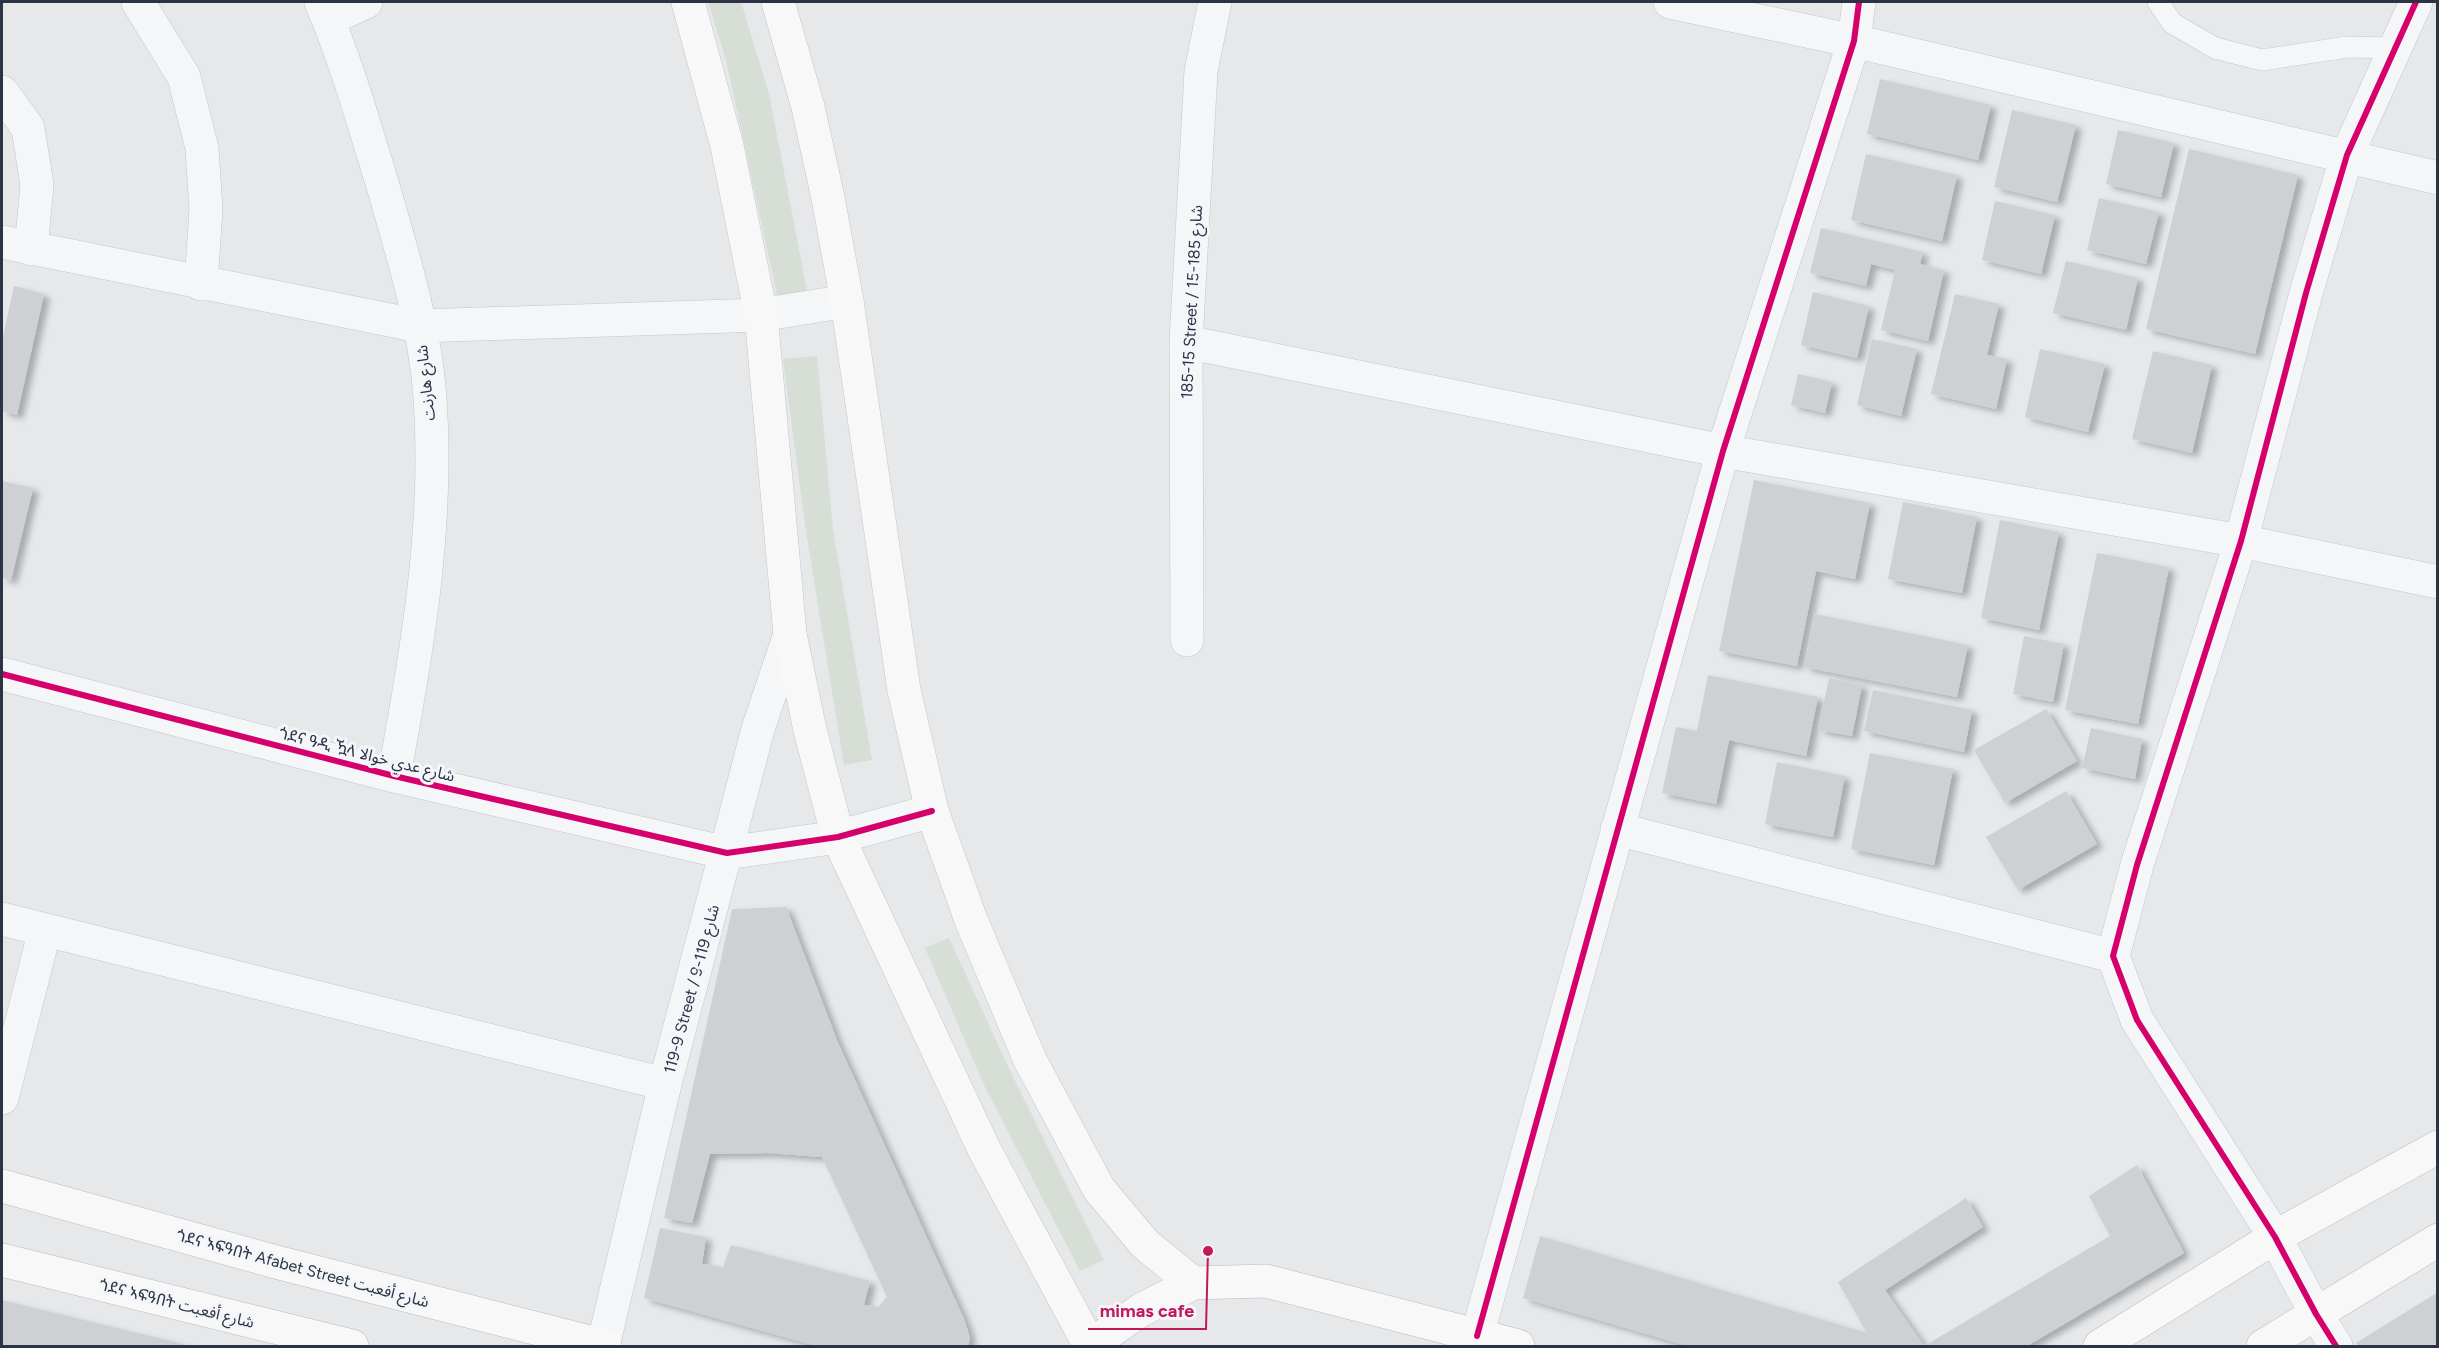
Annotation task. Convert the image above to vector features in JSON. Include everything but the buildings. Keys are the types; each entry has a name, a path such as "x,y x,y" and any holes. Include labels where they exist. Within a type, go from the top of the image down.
{"main road":[{"path":"688,2 727,146 761,315 790,634 810,730 838,837 984,1149 1089,1346 1141,1310 1193,1283 1266,1281 1518,1347"},
{"path":"778,2 808,107 828,198 847,301 904,690 932,811 971,920 1030,1060 1099,1189 1121,1219 1145,1244 1193,1283"},
{"path":"2100,1347 2275,1237 2438,1147"},
{"name":"ጎደና ኣፍዓበት Afabet Street شارع أفعبت","path":"2,1186 276,1262 604,1346"},
{"path":"2262,1347 2438,1240"},
{"name":"ጎደና ኣፍዓበት شارع أفعبت","path":"2,1260 352,1347"}],"street":[{"path":"138,2 184,77 202,148 206,209 201,284"},
{"path":"325,10 366,2"},
{"name":"185-15 Street / شارع 185-15","path":"1187,640 1186,342 1201,71 1215,2"},
{"path":"1670,2 1854,41 2438,178"},
{"path":"1477,1336 1723,451 1854,41 1859,2"},
{"path":"2336,1347 2275,1237 2193,1112 2137,1020 2112,956 2137,865 2241,541 2306,293 2347,155 2416,2"},
{"name":"شارع هارنت","path":"325,10 381,178 419,326 430,398 427,566 415,660 394,776"},
{"path":"2,92 28,128 38,185 16,245 419,326 761,315 847,301"},
{"path":"1186,342 1723,451 2241,541 2438,582"},
{"name":"119-9 Street / شارع 119-9","path":"604,1346 665,1084 758,729 790,634"},
{"name":"ጎደና ዓዲ ዃላ شارع عدي خوالا","path":"2,674 394,776 727,853"},
{"path":"727,853 838,837 932,811"},
{"path":"1617,830 2112,956"},
{"path":"2,920 665,1084"},
{"path":"2,1098 45,930"}],"lane":[{"path":"2158,2 2172,23 2216,48 2262,60 2347,47 2395,48"}],"shaded area":[{"path":"708,2 741,2 769,94 808,296 778,299 726,60"},
{"path":"817,356 833,530 872,760 844,765 805,525 783,359"},
{"path":"949,938 1012,1075 1104,1260 1080,1271 984,1085 925,948"}],"cycle path":[{"path":"1477,1336 1723,451 1854,41 1859,2"},
{"path":"2336,1346 2316,1314 2275,1237 2137,1020 2113,956 2137,865 2241,541 2306,293 2347,155 2416,2"},
{"path":"2,674 394,776 727,853 838,837 932,811"}],"place":[{"name":"mimas cafe","path":"1208,1251"}]}
